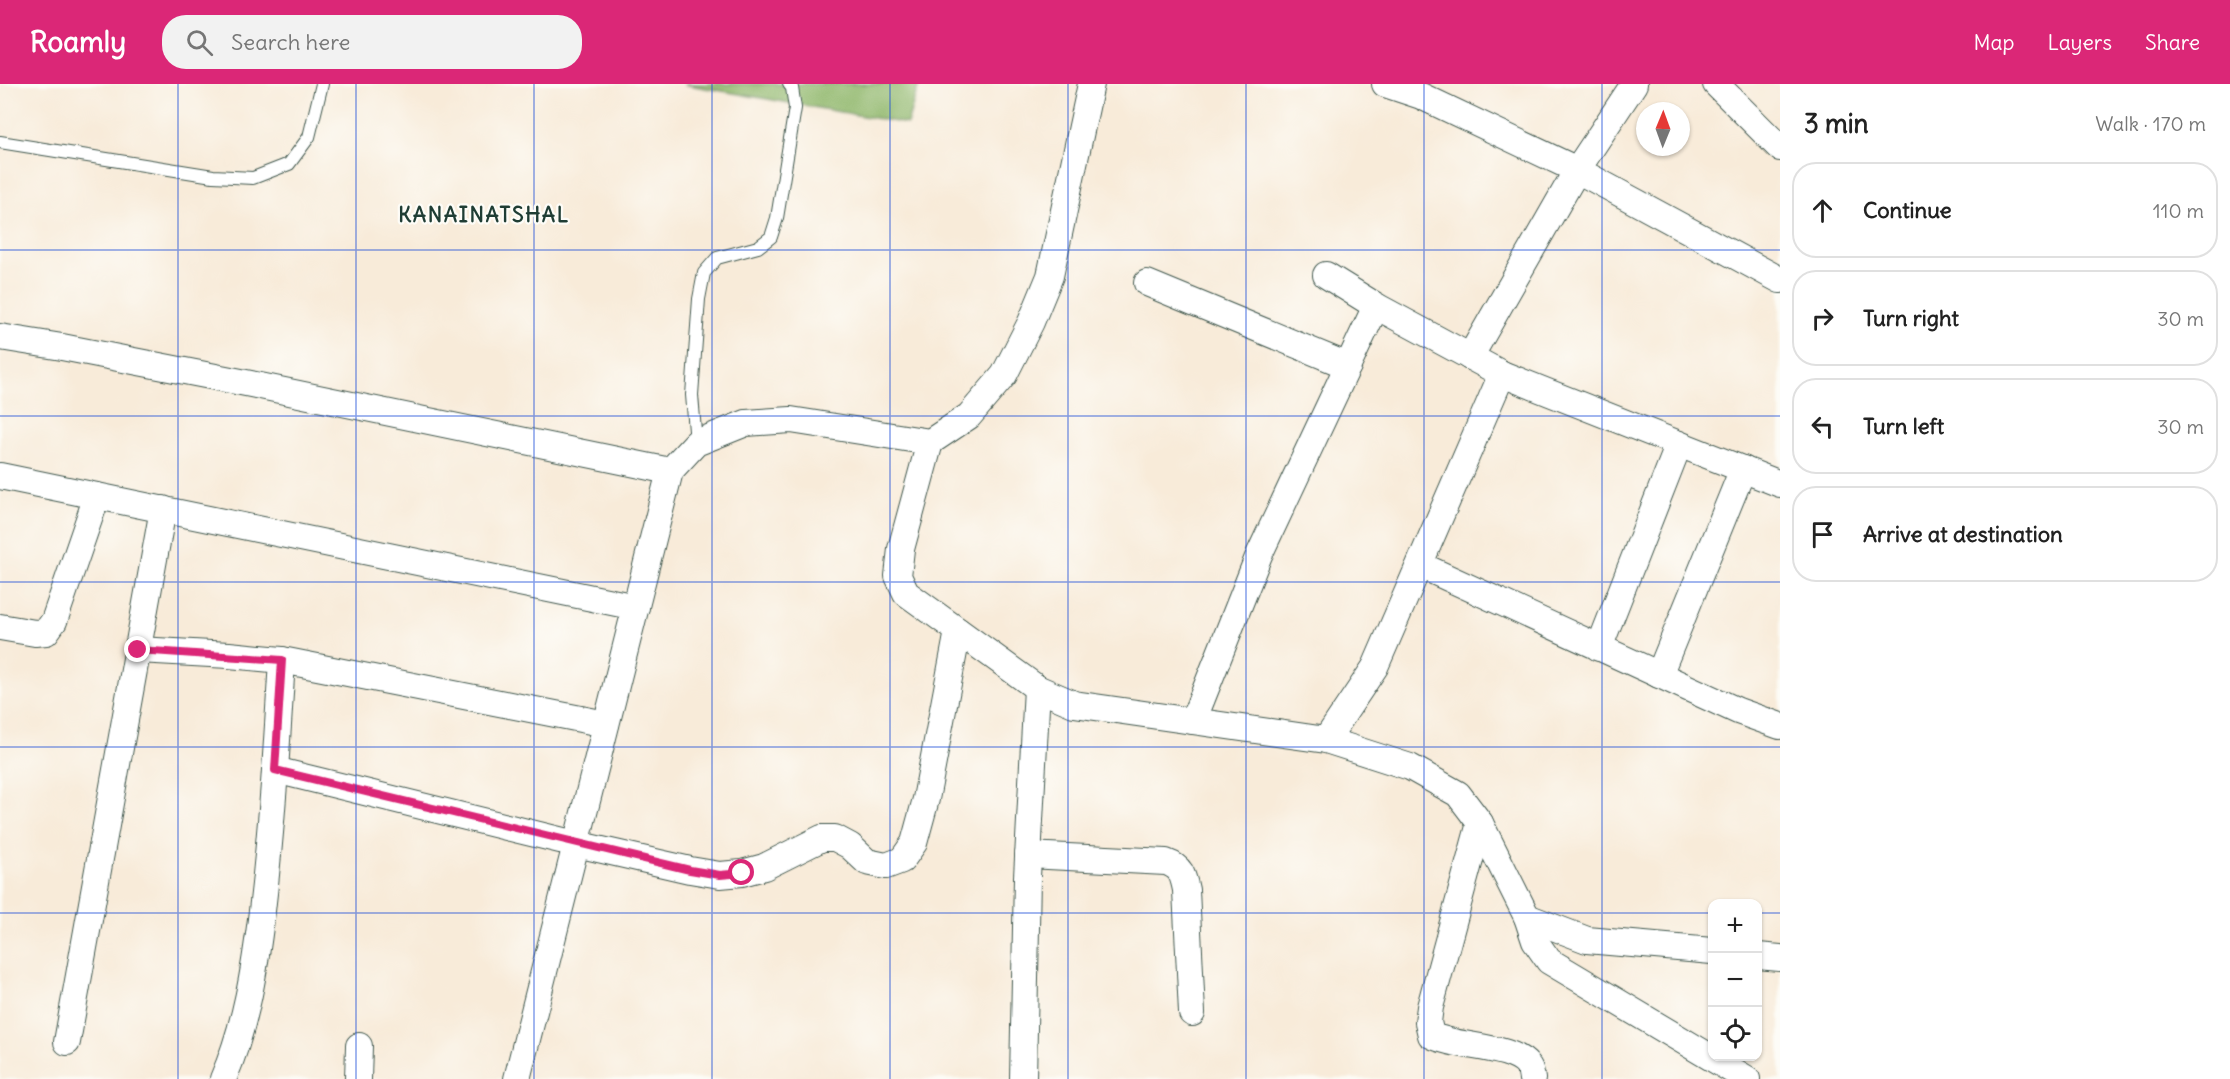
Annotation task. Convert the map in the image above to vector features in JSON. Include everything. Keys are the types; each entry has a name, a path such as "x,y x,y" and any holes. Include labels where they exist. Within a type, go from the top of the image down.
{"street":[{"path":"1091,84 1050,276 1031,322 1004,375 990,392 969,416 930,442 901,549 898,576 906,593 1037,688 1074,704 1326,740 1410,767 1458,794 1480,823 1527,917 1535,941 1549,961 1748,1079"},
{"path":"1385,84 1421,96 1577,170 1780,280"},
{"path":"1470,357 1577,170 1634,84"},
{"path":"1716,84 1780,148"},
{"path":"1326,275 1376,306 1502,374 1780,484"},
{"path":"1147,283 1348,366"},
{"path":"1193,721 1258,555 1376,306"},
{"path":"0,337 230,380 670,471"},
{"path":"1326,740 1375,667 1502,374"},
{"path":"517,1079 670,471 696,443 746,423 791,420 930,442"},
{"path":"1599,648 1679,444"},
{"path":"1659,675 1743,469"},
{"path":"0,476 636,607"},
{"path":"0,627 35,633 46,632 54,621 97,496"},
{"path":"67,1042 164,509"},
{"path":"1419,565 1738,711 1780,726"},
{"path":"275,770 576,844 720,875 742,873 764,867 822,838 835,838 850,846 867,862 886,866 902,860 914,843 926,799 958,631"},
{"path":"138,650 282,660 606,724"},
{"path":"223,1079 253,981 266,879 282,660"},
{"path":"1023,1079 1028,855 1037,688"},
{"path":"1480,823 1430,1007 1428,1022 1431,1035 1442,1040 1508,1053 1521,1059 1530,1067 1532,1079"},
{"path":"1028,855 1166,862 1175,865 1183,874 1186,890 1192,1013"},
{"path":"1527,917 1587,940 1708,951"},
{"path":"1762,956 1780,958"},
{"path":"358,1046 358,1079"}],"lane":[{"path":"0,142 213,176 253,178 289,164 309,137 322,84"},
{"path":"696,443 692,384 699,299 704,273 717,258 758,247 771,237 777,218 795,108 792,88 789,84"}],"green space":[{"path":"683,84 919,84 907,124"}],"district":[{"name":"KANAINATSHAL","path":"484,215"}],"route":[{"path":"138,650 282,660 275,770 690,870 720,875 742,873"}]}
